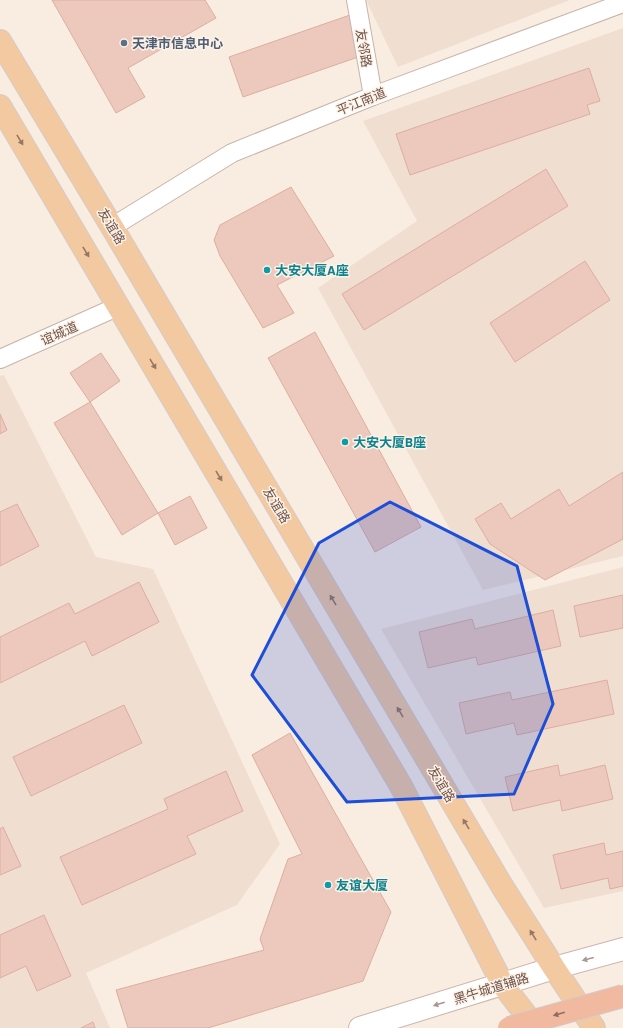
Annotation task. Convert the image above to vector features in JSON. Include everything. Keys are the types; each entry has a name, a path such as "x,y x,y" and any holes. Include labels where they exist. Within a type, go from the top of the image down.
{"highway":[{"path":"509,1028 623,996"}],"main road":[{"name":"友谊路","path":"0,41 112,227 502,886 594,1028"},
{"path":"0,106 401,786 503,985 536,1028"},
{"name":"黑牛城道辅路","path":"360,1028 554,968 623,949"}],"street":[{"name":"友邻路","path":"356,0 373,96"},
{"name":"平江南道","path":"112,227 232,153 373,96 623,3"},
{"name":"谊城道","path":"0,359 119,306"}],"highlighted area":[{"path":"390,502 517,566 553,704 514,794 347,802 252,675 319,543"}],"shaded area":[{"path":"366,0 570,0 398,67"},
{"path":"623,28 623,556 483,590 318,288 417,221 363,121"},
{"path":"4,375 96,557 153,569 280,844 237,905 86,973 110,1028 0,1028 0,376"},
{"path":"623,567 623,891 544,908 381,629"}],"building":[{"name":"天津市信息中心","path":"52,0 205,0 216,18 128,68 145,97 116,113"},
{"path":"350,15 364,55 243,97 229,57"},
{"path":"589,68 600,101 587,105 590,114 410,175 396,134"},
{"path":"546,169 568,206 364,330 342,294"},
{"name":"大安大厦A座","path":"291,187 334,256 277,285 294,313 263,328 220,256 214,240 220,225"},
{"path":"585,261 610,300 515,362 490,323"},
{"name":"大安大厦B座","path":"315,332 421,527 375,552 268,358"},
{"path":"101,353 120,381 90,402 70,373"},
{"path":"90,402 158,513 122,535 54,423"},
{"path":"0,414 7,430 0,434"},
{"path":"623,472 623,539 545,580 490,544 475,519 501,503 511,519 559,489 569,506"},
{"path":"190,496 207,528 175,545 158,513"},
{"path":"17,504 39,546 0,566 0,512"},
{"path":"139,582 159,622 92,656 85,641 0,683 0,637 69,603 75,614"},
{"path":"623,595 623,628 580,637 574,606"},
{"path":"553,610 561,646 478,665 476,657 428,668 419,632 472,619 475,629"},
{"path":"607,680 614,714 517,735 514,723 466,734 459,703 510,692 512,700"},
{"path":"124,705 142,743 31,796 13,757"},
{"name":"友谊大厦","path":"290,733 391,912 363,981 208,1028 128,1028 116,990 264,950 260,939 288,859 302,854 252,755"},
{"path":"558,765 560,776 605,765 613,799 562,811 560,800 513,811 505,777"},
{"path":"226,771 243,811 187,836 196,854 82,905 60,857 168,809 164,799"},
{"path":"3,827 21,866 0,875 0,829"},
{"path":"604,843 606,855 623,851 623,886 610,889 608,878 561,889 553,855"},
{"path":"44,915 71,976 37,991 26,966 0,978 0,935"},
{"path":"93,1022 95,1028 81,1028"}],"place":[{"name":"天津市信息中心","path":"124,43"},
{"name":"大安大厦A座","path":"267,270"},
{"name":"大安大厦B座","path":"345,442"},
{"name":"友谊大厦","path":"328,885"}]}
